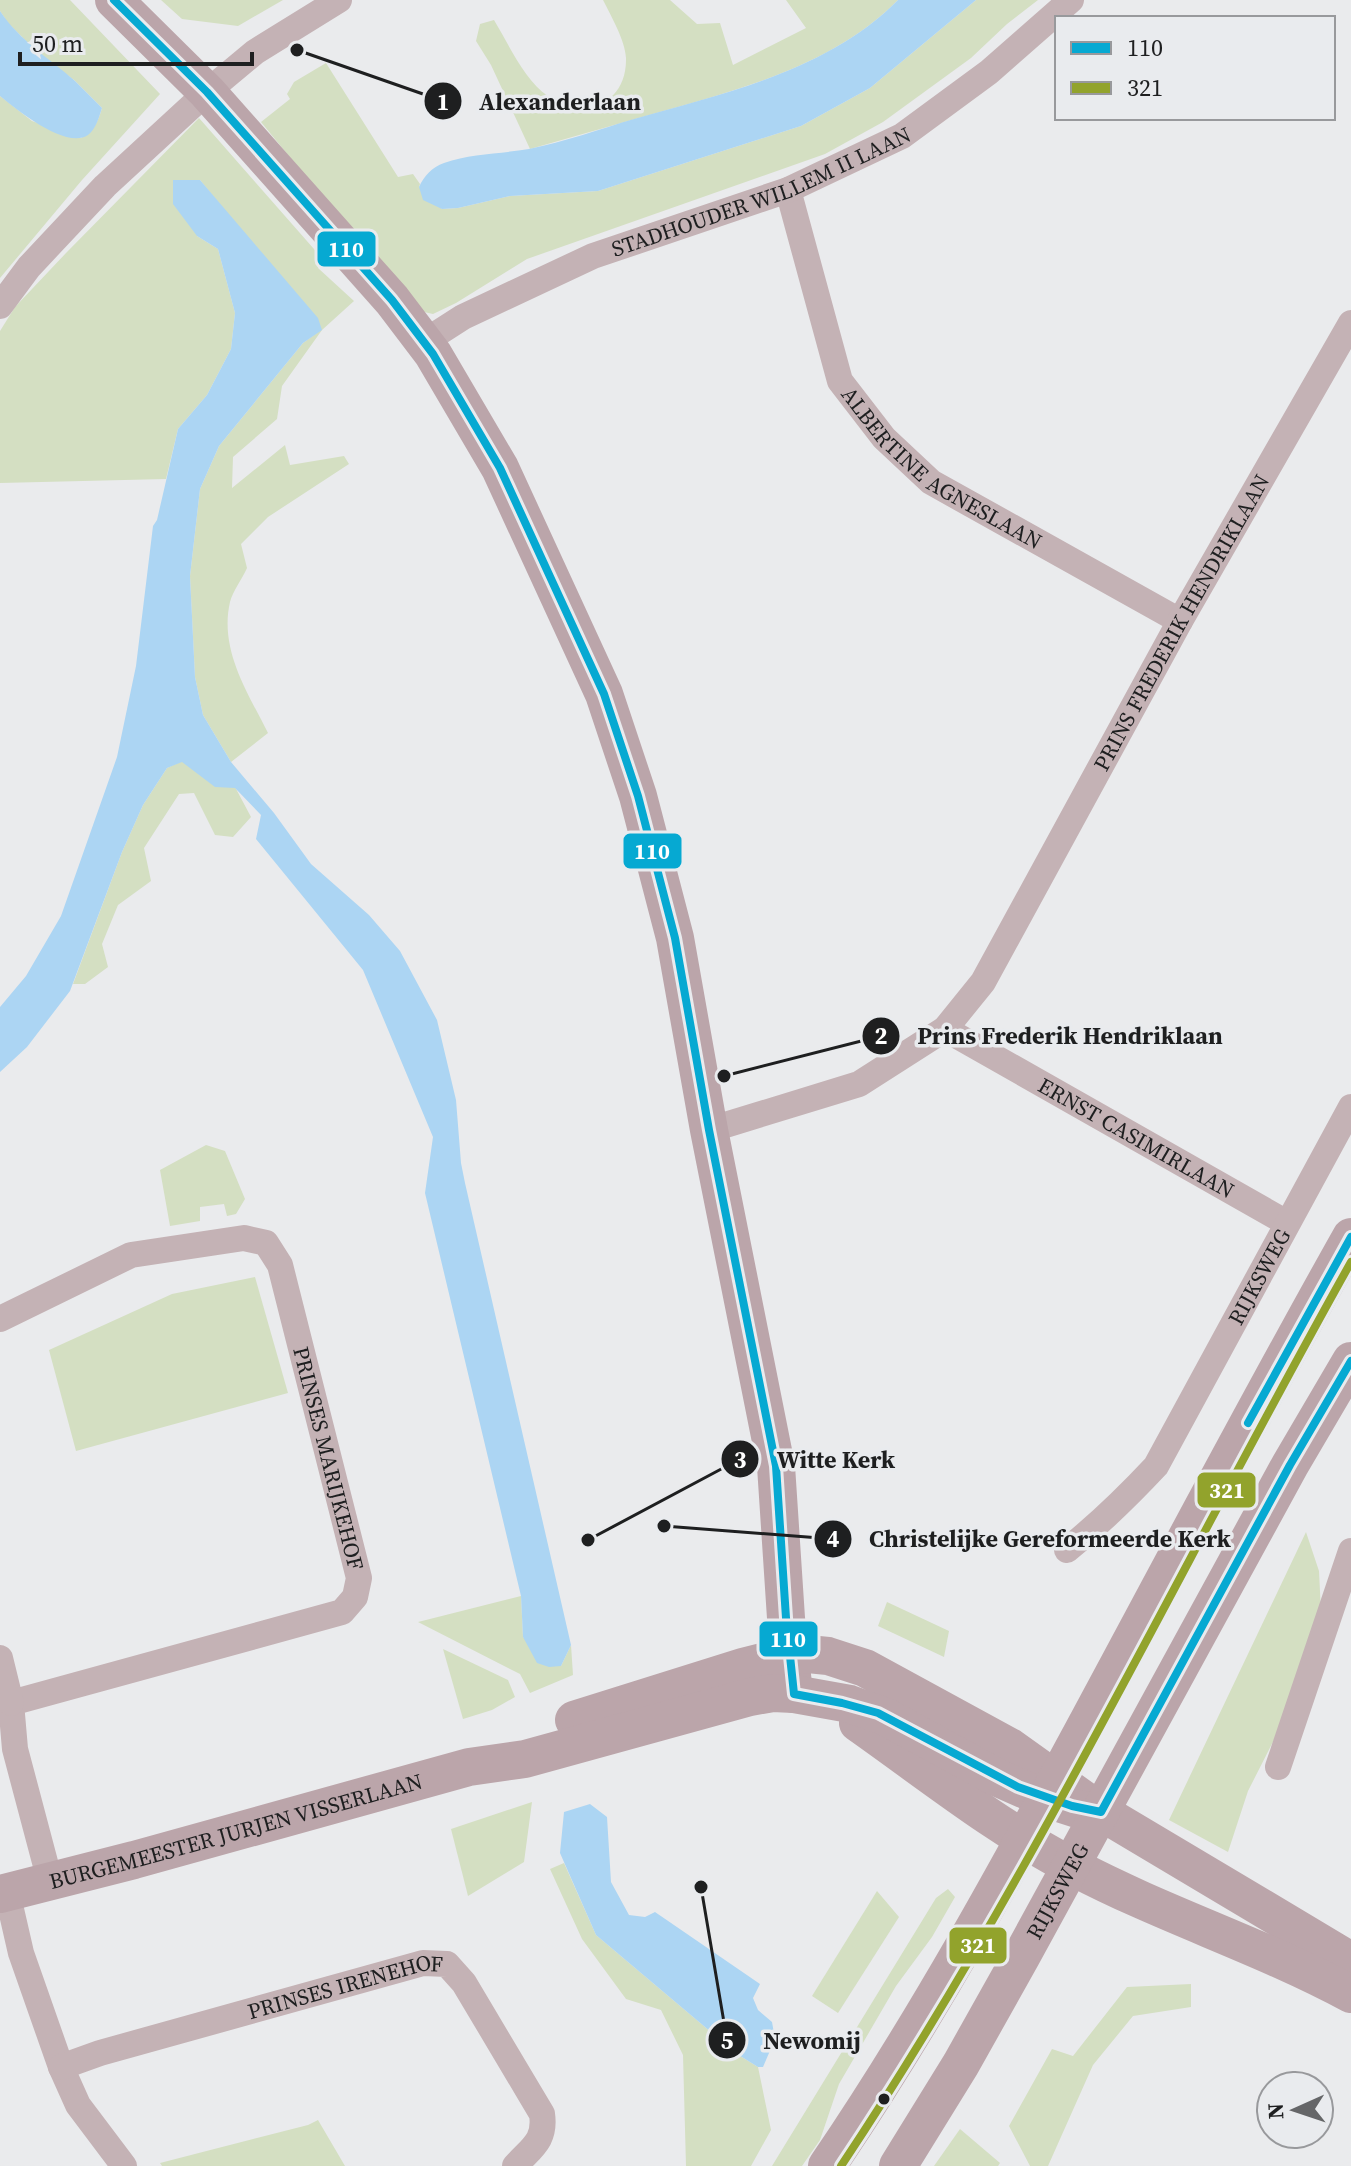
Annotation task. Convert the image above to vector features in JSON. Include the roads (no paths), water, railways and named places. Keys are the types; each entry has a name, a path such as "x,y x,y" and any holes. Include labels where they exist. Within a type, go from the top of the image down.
{"street":[{"path":"114,0 207,92 392,300 433,354 500,468 604,694 638,796 675,938 709,1130 776,1466 789,1655 805,1696 850,1718 955,1794 1071,1867 1311,1972 1351,1994"},
{"path":"0,306 29,267 105,186 207,92 255,52 339,0"},
{"name":"STADHOUDER WILLEM II LAAN","path":"424,342 463,317 593,256 788,190 902,136 989,72 1071,0"},
{"name":"ALBERTINE AGNESLAAN","path":"788,190 840,381 884,438 931,482 1180,621"},
{"name":"PRINS FREDERIK HENDRIKLAAN","path":"709,1130 859,1084 945,1029 983,982 1180,621 1351,323"},
{"name":"ERNST CASIMIRLAAN","path":"945,1029 1287,1223"},
{"name":"RIJKSWEG","path":"1067,1550 1096,1526 1156,1466 1351,1107"},
{"path":"827,2166 942,1985 1024,1840 1351,1237"},
{"name":"PRINSES MARIJKEHOF","path":"0,1319 131,1255 244,1238 266,1243 280,1265 359,1578 355,1597 342,1612 11,1703"},
{"name":"RIJKSWEG","path":"898,2166 961,2064 1290,1465 1351,1361"},
{"path":"1278,1767 1351,1551"},
{"name":"BURGEMEESTER JURJEN VISSERLAAN","path":"469,1767 558,1725 743,1667 789,1655 808,1654 828,1656 865,1668 1010,1747 1051,1789"},
{"path":"0,1658 11,1703 8,1750 50,1881"},
{"name":"BURGEMEESTER JURJEN VISSERLAAN","path":"3,1893 469,1767 525,1759 773,1693 850,1704 886,1717 994,1776 1051,1789"},
{"path":"1051,1789 1101,1812 1351,1961"},
{"path":"3,1893 10,1956 78,2105 124,2166"},
{"name":"PRINSES IRENEHOF","path":"61,2067 100,2053 423,1963 447,1964 464,1983 542,2114 544,2127 539,2140 515,2166"}],"water":[{"path":"898,0 976,0 870,88 801,126 598,191 510,196 442,209 423,200 419,187 429,172 440,165 465,157 555,143 775,76 841,44 871,24"},
{"path":"0,11 26,40 102,108 88,135 79,138 55,133 0,96"},
{"path":"173,180 200,180 318,318 322,330 303,343 219,446 200,489 190,576 195,677 203,715 231,762 311,864 369,915 400,951 437,1020 456,1100 465,1183 571,1645 561,1666 549,1667 537,1663 523,1637 521,1596 425,1193 433,1137 363,970 256,839 261,815 235,788 215,787 182,762 167,768 143,805 122,852 70,991 27,1047 0,1072 0,1007 26,976 61,916 117,757 136,666 153,526 178,429 207,395 231,349 235,313 218,249 197,236 173,204"},
{"path":"590,1804 607,1817 611,1882 629,1915 645,1917 655,1912 760,1984 753,1998 758,2010 772,2022 775,2039 763,2067 737,2054 596,1935 560,1853 564,1812"}],"place":[{"name":"Alexanderlaan","path":"297,50"},
{"name":"Prins Frederik Hendriklaan","path":"724,1076"},
{"name":"Christelijke Gereformeerde Kerk","path":"664,1526"},
{"name":"Witte Kerk","path":"588,1540"},
{"name":"Newomij","path":"701,1887"}]}
